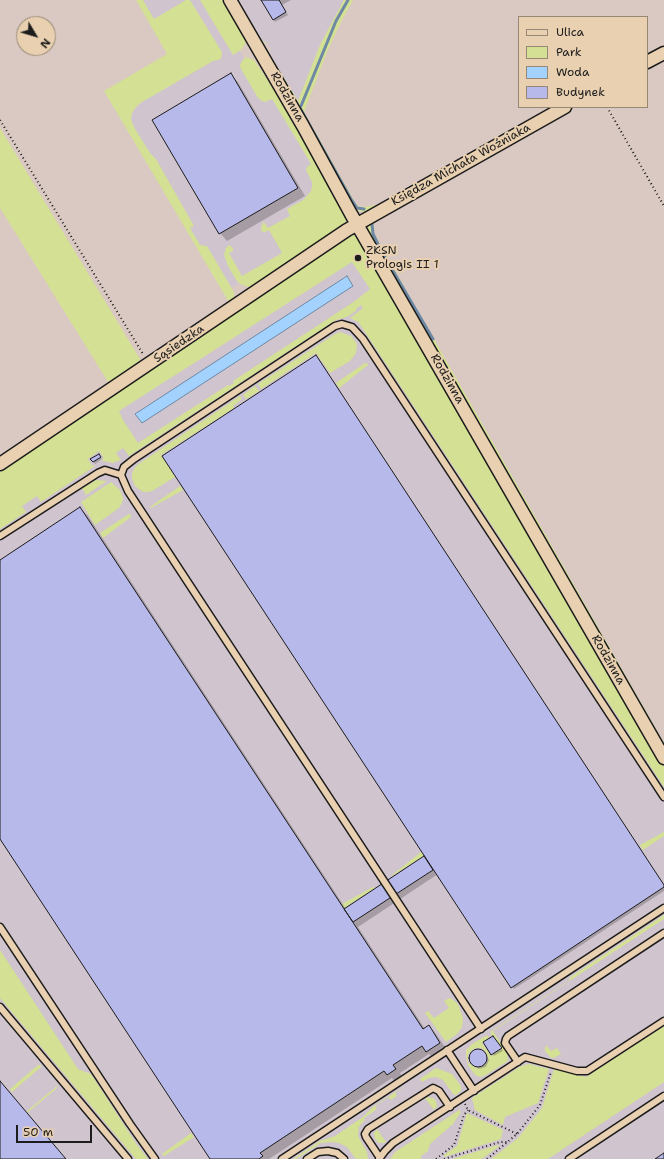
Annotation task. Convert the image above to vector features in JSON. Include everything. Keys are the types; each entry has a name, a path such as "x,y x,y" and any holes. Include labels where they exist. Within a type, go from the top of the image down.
{"street":[{"name":"Rodzinna","path":"230,0 664,758"},
{"path":"648,61 664,53"},
{"name":"Księdza Michała Woźniaka","path":"357,224 563,108"},
{"name":"Sąsiedzka","path":"0,464 357,224"}],"lane":[{"path":"120,475 124,467 134,459 336,326 342,324 352,327 363,339 664,797"},
{"path":"0,536 98,473 105,470 120,475 128,491 481,1029"},
{"path":"282,1159 664,908"},
{"path":"0,927 130,1124 155,1159"},
{"path":"518,1062 505,1043 508,1036 664,932"},
{"path":"0,1007 128,1159"},
{"path":"450,1107 439,1091 433,1088 368,1129 365,1134 366,1137 380,1158 389,1147 450,1107 518,1062 525,1057 577,1071 587,1071 664,1021"},
{"path":"448,1050 474,1091"},
{"path":"569,1159 664,1096"},
{"path":"307,1159 318,1152 328,1151 337,1152 344,1159"}],"path":[{"path":"608,108 664,206"},
{"path":"0,120 149,364"},
{"path":"487,1159 517,1134 540,1105 553,1064"},
{"path":"465,1104 468,1110 517,1134"},
{"path":"436,1159 454,1145 464,1115 468,1110"},
{"path":"444,1159 500,1142 508,1142"}],"shaded area":[{"path":"136,0 218,0 242,41 240,51 244,59 255,64 340,217 224,293 104,91 167,54"},
{"path":"238,0 344,0 320,45 298,102 269,53 271,50 267,43 262,41"},
{"path":"355,257 361,267 366,264 664,781 664,1063 519,1159 0,1159 0,482"},
{"path":"664,1073 664,1159 533,1159"}],"green space":[{"path":"136,0 143,0 154,19 186,0 190,0 222,52 221,59 213,61 142,102 132,113 131,119 134,127 150,153 156,159 194,226 190,228 200,245 207,246 234,292 234,299 230,304 104,91 167,54"},
{"path":"200,0 224,0 245,36 246,42 242,49 233,55"},
{"path":"235,0 238,0 262,41 267,43 259,41"},
{"path":"344,0 353,0 327,52 304,112 357,206 364,207 376,205 374,208 364,212 356,210 268,55 270,49 269,53 298,101 320,45"},
{"path":"246,57 254,60 283,100 346,218 346,222 343,226 254,287 240,284 236,280 224,255 226,248 229,245 233,248 233,251 229,253 242,276 282,253 269,230 265,232 261,231 262,224 264,222 268,228 290,216 287,209 303,200 311,191 312,182 306,170 311,164 272,99 265,102 258,98 241,69 240,65"},
{"path":"0,128 140,359 139,365 110,385 0,208"},
{"path":"374,220 374,234 664,743 664,751 371,239 368,229 369,224"},
{"path":"353,234 357,236 664,766 664,787 361,326 358,322 350,318 363,308 361,305 347,317 336,320 129,456 123,448 116,453 121,460 113,463 103,461 102,459 104,458 99,451 88,459 92,466 95,466 41,502 37,496 22,506 26,512 0,529 0,472","holes":["352,262 370,289 355,301 233,381 234,383 229,386 228,385 138,443 123,420 119,411"]},
{"path":"340,332 351,336 357,344 356,353 350,361 330,373 316,353 261,389 258,384"},
{"path":"365,363 368,365 339,388 336,383"},
{"path":"255,386 259,391 246,399 243,395"},
{"path":"240,396 242,399 233,406 234,408 161,455 175,477 148,492 143,492 135,486 132,473 136,466"},
{"path":"96,480 107,481 86,495 82,488"},
{"path":"111,482 120,490 123,498 122,503 119,508 95,525 81,502"},
{"path":"180,486 183,490 151,508 150,507"},
{"path":"129,514 131,517 103,538 100,533"},
{"path":"664,832 664,836 643,850 640,845"},
{"path":"421,852 424,856 392,876 392,875"},
{"path":"373,887 375,888 344,908 342,904"},
{"path":"664,915 664,919 493,1031 507,1053 508,1061 484,1076 479,1077 475,1075 467,1064 469,1063 476,1068 483,1067 488,1062 488,1057 484,1050 481,1048 475,1048 468,1055 468,1063 466,1050 472,1044 487,1035 489,1038 482,1043 491,1056 502,1049 490,1032 570,980 569,978"},
{"path":"0,950 78,1069 91,1074 137,1145 148,1159 136,1159 0,998"},
{"path":"449,998 458,1004 463,1018 462,1027 457,1034 446,1042 425,1013 428,1011 434,1018 449,1008 444,1001"},
{"path":"664,1026 664,1082 548,1159 491,1159 518,1138 542,1108 554,1069 586,1077"},
{"path":"546,1045 551,1051 557,1048 561,1054 551,1058 545,1051"},
{"path":"529,1064 549,1069 538,1103 505,1117 503,1125 475,1110 472,1098 521,1066"},
{"path":"38,1065 41,1065 41,1067 12,1092 10,1089"},
{"path":"436,1068 452,1074 461,1086 461,1091 454,1095 443,1080 436,1077 429,1078 422,1082 420,1079"},
{"path":"406,1085 395,1093 397,1096 391,1100 389,1097 375,1106 377,1109 364,1118 365,1120 359,1126 358,1136 367,1152 368,1159 356,1159 347,1147 339,1143 332,1142 321,1143 296,1159 293,1159 320,1141 335,1136 363,1117 374,1106"},
{"path":"57,1086 56,1089 27,1113 26,1112"},
{"path":"425,1098 433,1098 436,1101 437,1106 434,1110"},
{"path":"459,1110 461,1112 453,1124 430,1144 428,1151 421,1156 421,1159 390,1159 395,1152"},
{"path":"467,1113 503,1130 501,1139 444,1157 444,1155 457,1146"},
{"path":"377,1129 386,1142 379,1143 375,1139 374,1133"},
{"path":"191,1133 194,1137 164,1156 162,1154"},
{"path":"498,1145 499,1146 482,1159 452,1159"}],"water":[{"path":"347,276 353,286 142,423 135,414"}],"building":[{"path":"261,0 279,0 286,12 273,20"},
{"path":"231,73 298,188 219,234 152,120"},
{"path":"316,355 664,885 664,887 511,988 162,456"},
{"path":"99,454 101,457 93,462 90,459"},
{"path":"80,507 423,1029 429,1025 440,1043 426,1052 422,1046 393,1065 396,1069 387,1075 384,1071 260,1153 263,1156 259,1159 210,1159 0,839 0,560"},
{"path":"424,856 433,870 353,922 344,909"},
{"path":"493,1036 502,1048 491,1055 483,1042"},
{"path":"478,1049 484,1052 487,1058 484,1064 478,1067 472,1064 469,1058 472,1052"},
{"path":"0,1081 66,1159 0,1159"},
{"path":"664,1153 664,1159 655,1159"}],"waterway":[{"path":"301,106 336,21 348,0"},
{"path":"300,108 351,199 357,208 364,209"},
{"path":"372,224 373,234 382,252 433,339"}],"place":[{"name":"ZKSN Prologis II 1","path":"358,258"}]}
